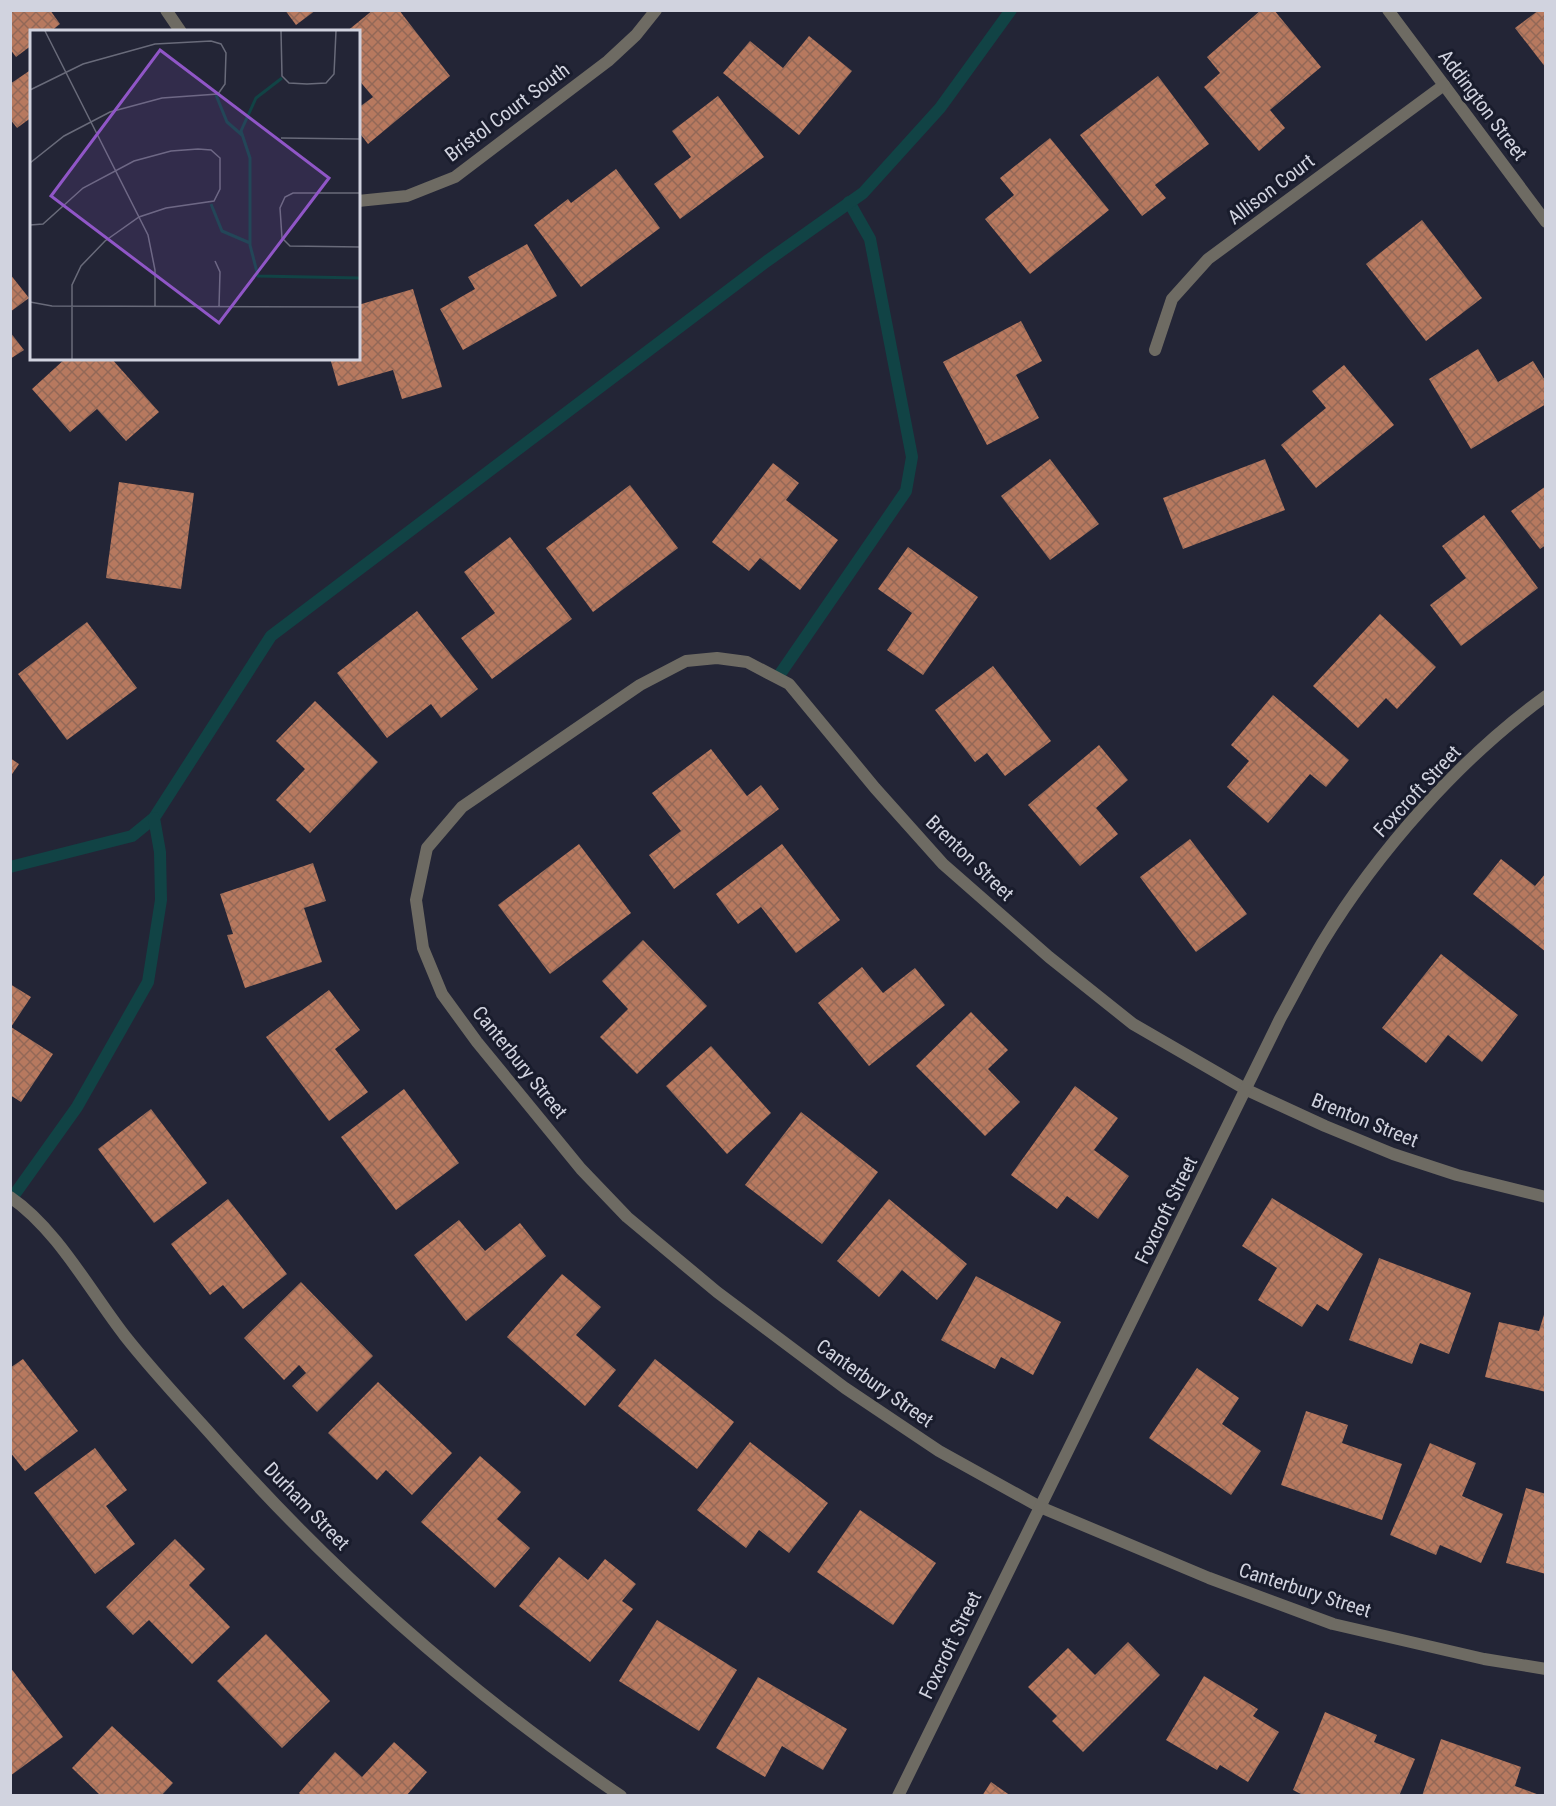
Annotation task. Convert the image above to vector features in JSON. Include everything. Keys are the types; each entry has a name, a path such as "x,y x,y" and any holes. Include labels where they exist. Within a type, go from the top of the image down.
{"street":[{"path":"166,10 180,30"},
{"name":"Bristol Court South","path":"360,201 407,196 455,177 608,62 636,35 656,10"},
{"name":"Addington Street","path":"1388,10 1545,222"},
{"name":"Allison Court","path":"1155,350 1172,300 1208,260 1444,85"},
{"name":"Brenton Street","path":"427,848 462,807 640,685 686,661 717,658 747,662 789,684 875,789 943,864 1048,957 1133,1024 1247,1090 1325,1126 1394,1154 1457,1175 1545,1197"},
{"name":"Foxcroft Street","path":"898,1796 1280,1019 1322,942 1377,863 1450,780 1524,712 1545,696"},
{"name":"Canterbury Street","path":"427,848 416,900 423,948 442,994 477,1042 581,1168 627,1217 717,1292 845,1388 939,1451 1040,1507 1209,1578 1333,1624 1484,1659 1545,1669"},
{"name":"Durham Street","path":"10,1197 26,1208 49,1234 126,1338 203,1426 319,1548 435,1655 579,1767 621,1796"}],"building":[{"path":"10,10 50,10 60,24 52,30 30,30 30,46 16,57 10,49"},
{"path":"285,10 316,10 296,25"},
{"path":"373,10 399,10 450,76 368,144 360,134 360,107 373,97 360,81 360,30 348,30"},
{"path":"1261,10 1274,10 1321,67 1270,110 1285,128 1259,151 1204,87 1220,73 1207,57"},
{"path":"1539,10 1546,10 1546,68 1515,28"},
{"path":"809,36 852,71 799,135 723,73 750,41 783,68"},
{"path":"30,70 30,118 17,128 10,119 10,84"},
{"path":"1158,76 1209,144 1155,185 1166,198 1142,216 1080,135"},
{"path":"718,96 764,157 680,219 654,184 691,157 672,131"},
{"path":"1050,138 1109,210 1030,274 985,219 1014,195 1000,178"},
{"path":"616,169 660,228 581,287 534,225 568,199 571,203"},
{"path":"1422,220 1482,298 1426,341 1366,264"},
{"path":"527,244 557,296 463,350 440,309 475,289 468,277"},
{"path":"10,274 29,298 10,312"},
{"path":"413,289 442,387 402,399 393,370 338,386 331,360 360,360 360,304"},
{"path":"1021,321 1042,361 1016,375 1039,418 987,445 943,362"},
{"path":"10,332 24,350 10,359"},
{"path":"1478,349 1498,382 1533,361 1546,382 1546,404 1471,449 1429,379"},
{"path":"64,360 113,360 159,412 126,441 97,409 70,432 32,389"},
{"path":"1344,365 1394,425 1316,488 1281,445 1326,408 1312,391"},
{"path":"1050,459 1099,524 1050,560 1001,496"},
{"path":"1265,459 1285,510 1183,549 1163,498"},
{"path":"773,463 799,483 786,500 838,540 800,590 760,558 749,571 712,542"},
{"path":"119,482 194,493 181,589 106,578"},
{"path":"630,485 678,548 593,612 546,548"},
{"path":"1546,486 1546,545 1540,549 1511,511"},
{"path":"1484,515 1538,588 1461,646 1430,605 1466,578 1442,546"},
{"path":"510,537 572,619 492,679 461,638 495,613 464,572"},
{"path":"908,547 978,597 923,675 887,650 912,613 878,589"},
{"path":"417,611 478,689 441,718 431,704 387,738 337,673"},
{"path":"1380,614 1436,667 1397,709 1386,698 1358,728 1313,686"},
{"path":"87,622 137,688 67,740 18,674"},
{"path":"993,666 1051,741 1005,776 987,753 975,762 935,710"},
{"path":"1273,695 1349,760 1326,787 1310,774 1268,823 1227,787 1249,761 1231,745"},
{"path":"315,701 378,762 310,833 276,800 305,769 276,741"},
{"path":"1099,745 1128,780 1096,808 1118,834 1080,866 1028,805"},
{"path":"711,749 747,796 761,785 779,809 674,889 649,855 681,831 652,793"},
{"path":"10,758 19,764 10,777"},
{"path":"1190,839 1247,914 1196,952 1140,877"},
{"path":"579,844 631,913 550,974 498,905"},
{"path":"782,844 840,920 796,953 761,907 738,924 716,894"},
{"path":"1501,859 1535,886 1546,873 1546,952 1473,894"},
{"path":"313,863 326,901 304,908 322,962 245,988 227,935 233,934 220,894"},
{"path":"643,940 707,1006 637,1074 600,1037 628,1009 602,981"},
{"path":"1441,954 1518,1015 1482,1062 1448,1035 1426,1063 1382,1028"},
{"path":"862,967 883,993 915,968 945,1005 869,1066 818,1003"},
{"path":"10,984 31,997 11,1027 53,1054 21,1102 10,1095"},
{"path":"329,990 360,1030 335,1049 368,1092 329,1121 266,1037"},
{"path":"971,1012 1008,1050 988,1069 1020,1102 985,1136 916,1066"},
{"path":"711,1046 771,1113 727,1154 666,1086"},
{"path":"1075,1086 1118,1118 1094,1150 1129,1176 1098,1219 1067,1196 1057,1209 1011,1175"},
{"path":"404,1089 459,1163 396,1210 341,1137"},
{"path":"151,1109 207,1183 154,1223 98,1149"},
{"path":"801,1112 878,1172 822,1244 745,1185"},
{"path":"1272,1198 1363,1254 1328,1311 1317,1304 1302,1327 1258,1300 1277,1268 1242,1246"},
{"path":"228,1199 287,1274 243,1309 223,1285 210,1295 171,1244"},
{"path":"889,1199 967,1264 937,1300 902,1270 879,1297 837,1261"},
{"path":"459,1220 485,1251 520,1223 546,1256 466,1321 414,1255"},
{"path":"1379,1258 1471,1293 1449,1354 1420,1343 1412,1364 1349,1340"},
{"path":"562,1274 601,1307 576,1335 616,1370 585,1406 507,1337"},
{"path":"976,1276 1061,1322 1033,1375 1001,1357 995,1369 941,1340"},
{"path":"301,1282 373,1356 317,1412 292,1386 306,1373 299,1365 284,1380 244,1338"},
{"path":"1546,1308 1546,1392 1485,1377 1499,1322 1539,1331"},
{"path":"23,1359 78,1431 25,1471 10,1452 10,1368"},
{"path":"655,1359 734,1422 697,1469 618,1406"},
{"path":"1197,1368 1239,1398 1222,1424 1261,1451 1231,1495 1149,1438"},
{"path":"378,1382 452,1453 412,1495 386,1470 377,1480 328,1433"},
{"path":"1306,1411 1348,1425 1342,1443 1402,1464 1382,1520 1281,1485"},
{"path":"750,1442 828,1503 789,1553 759,1530 746,1548 697,1510"},
{"path":"1430,1443 1476,1463 1462,1496 1503,1514 1481,1563 1440,1545 1436,1555 1390,1535"},
{"path":"95,1448 127,1490 106,1506 135,1544 95,1574 34,1493"},
{"path":"480,1456 521,1492 497,1519 530,1548 495,1588 421,1522"},
{"path":"1526,1488 1546,1494 1546,1574 1506,1563"},
{"path":"860,1510 936,1563 893,1625 817,1572"},
{"path":"175,1539 205,1569 189,1585 230,1627 192,1664 149,1620 133,1635 106,1607"},
{"path":"559,1557 588,1580 605,1559 636,1584 622,1601 633,1609 590,1662 519,1606"},
{"path":"657,1620 737,1670 699,1731 619,1681"},
{"path":"266,1634 330,1701 282,1748 217,1681"},
{"path":"1128,1642 1160,1675 1083,1752 1052,1721 1057,1716 1028,1687 1068,1648 1095,1675"},
{"path":"10,1667 63,1737 10,1776"},
{"path":"1204,1676 1258,1709 1253,1716 1279,1732 1248,1782 1220,1765 1217,1770 1166,1740"},
{"path":"758,1677 847,1729 823,1770 782,1746 765,1777 716,1748"},
{"path":"1325,1712 1377,1735 1374,1742 1415,1759 1399,1796 1305,1796 1293,1790"},
{"path":"112,1726 173,1783 161,1796 101,1796 72,1768"},
{"path":"1441,1739 1521,1767 1515,1786 1542,1796 1422,1796"},
{"path":"394,1742 427,1772 406,1796 302,1796 299,1793 335,1752 362,1777"},
{"path":"991,1782 1011,1796 982,1796"}],"waterway":[{"path":"10,867 132,836 154,818 271,636 767,261 863,193 940,108 1011,10"},
{"path":"778,677 906,491 912,457 870,239 849,202"},
{"path":"12,1198 77,1107 148,982 161,900 160,852 154,818"}]}
